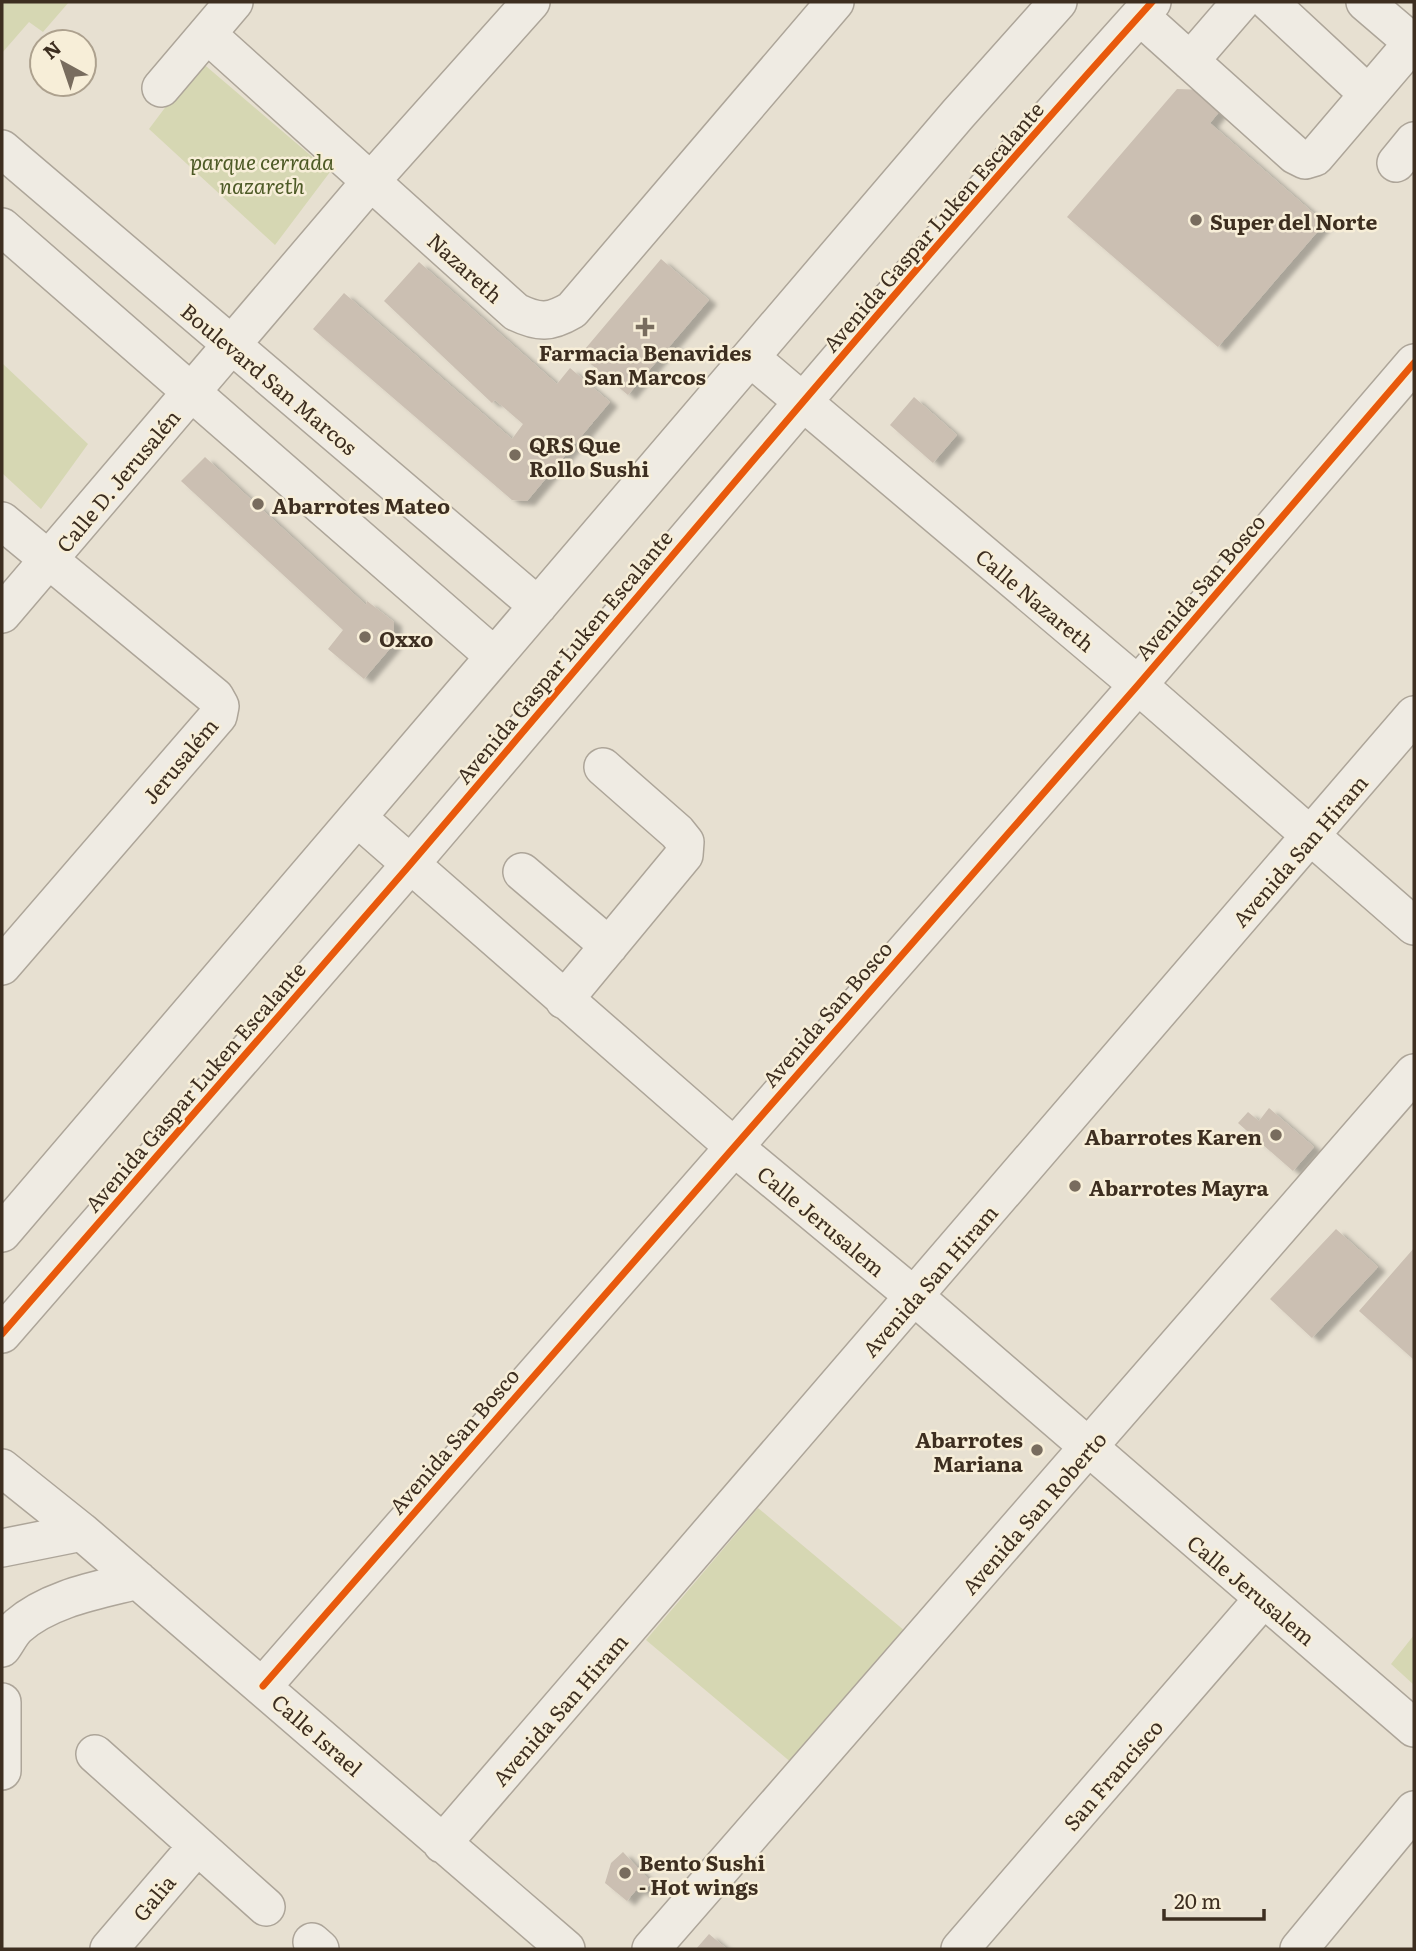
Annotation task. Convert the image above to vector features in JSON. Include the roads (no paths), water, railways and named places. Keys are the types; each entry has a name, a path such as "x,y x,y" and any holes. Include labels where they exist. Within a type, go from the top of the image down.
{"street":[{"path":"161,88 234,2"},
{"path":"231,345 371,181 531,2"},
{"name":"Nazareth","path":"207,34 516,312 533,320 552,322 572,310 835,2"},
{"path":"2,1233 359,819 494,656 958,114 1058,2"},
{"path":"1190,61 1241,2"},
{"path":"1269,2 1368,94"},
{"path":"1146,9 1190,61 1295,155 1305,160 1315,157 1414,43 1365,2"},
{"name":"Avenida Gaspar Luken Escalante","path":"2,1334 1146,9"},
{"name":"Boulevard San Marcos","path":"2,149 538,606"},
{"path":"2,227 494,656"},
{"name":"Calle D. Jerusalén","path":"2,614 231,345"},
{"name":"Calle Nazareth","path":"751,358 1138,685 1414,926"},
{"name":"Avenida San Bosco","path":"263,1686 1138,685 1414,363"},
{"name":"Jerusalém","path":"2,521 215,697 220,706 218,716 2,966"},
{"name":"Avenida San Hiram","path":"442,1844 1414,715"},
{"path":"564,1000 684,855 685,842 603,767"},
{"name":"Calle Jerusalem","path":"359,819 733,1146 915,1297 1414,1728"},
{"path":"522,872 609,946"},
{"name":"Avenida San Roberto","path":"651,1949 1414,1073"},
{"name":"Calle Israel","path":"2,1468 82,1532 263,1686 566,1949"},
{"path":"2,1548 82,1532"},
{"path":"2,1648 18,1626 45,1609 77,1596 138,1580"},
{"name":"San Francisco","path":"960,1949 1263,1599"},
{"path":"2,1702 2,1771"},
{"path":"95,1754 266,1907"},
{"path":"1299,1949 1414,1810"},
{"name":"Galia","path":"109,1949 197,1846"}],"place":[{"name":"Super del Norte","path":"1196,220"},
{"name":"Farmacia Benavides San Marcos","path":"645,327"},
{"name":"QRS Que Rollo Sushi","path":"515,455"},
{"name":"Abarrotes Mateo","path":"258,504"},
{"name":"Oxxo","path":"365,637"},
{"name":"Abarrotes Karen","path":"1276,1135"},
{"name":"Abarrotes Mayra","path":"1075,1186"},
{"name":"Abarrotes Mariana","path":"1037,1450"},
{"name":"Bento Sushi - Hot wings","path":"625,1873"}],"park label":[{"name":"parque cerrada nazareth","path":"262,172"}]}
